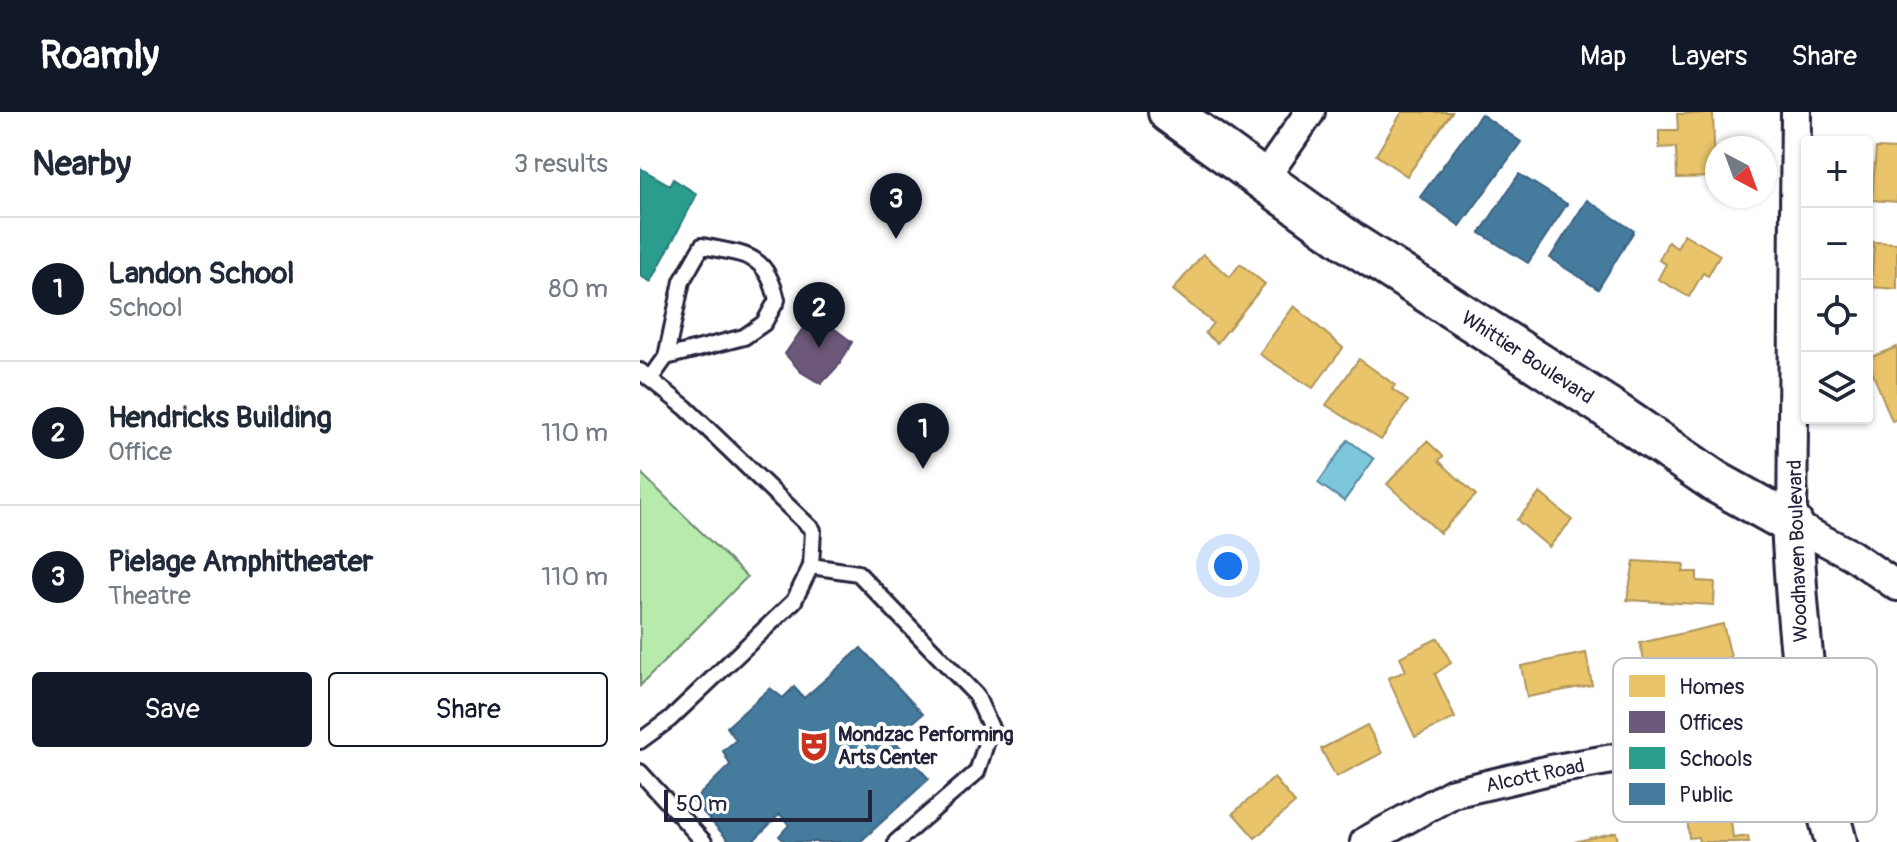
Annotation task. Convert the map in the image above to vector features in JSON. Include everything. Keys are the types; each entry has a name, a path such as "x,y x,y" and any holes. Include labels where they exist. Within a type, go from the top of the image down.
{"street":[{"name":"Whittier Boulevard","path":"1169,112 1351,243 1605,406 1716,482 1852,555 1897,586"},
{"path":"1263,180 1310,112"},
{"name":"Woodhaven Boulevard","path":"1796,112 1792,524 1802,658"},
{"name":"Alcott Road","path":"1365,842 1453,793 1613,759"},
{"name":"Woodhaven Boulevard","path":"1830,822 1836,842"}],"lane":[{"path":"640,741 670,719 794,601 811,566 813,530 645,374 666,357 744,337 764,323 777,300 771,275 748,255 702,246 682,281 666,357"},
{"path":"811,566 858,573 976,695 991,728 977,772 896,842"},
{"path":"640,772 704,842"}],"green space":[{"path":"640,472 747,577 640,686"}],"water":[{"path":"1348,440 1374,459 1344,501 1318,483"}],"building: Homes":[{"path":"1402,112 1452,112 1407,176 1376,155"},
{"path":"1713,113 1714,136 1705,136 1705,177 1677,178 1676,147 1659,148 1659,130 1678,130 1677,114"},
{"path":"1876,148 1897,149 1897,202 1873,200"},
{"path":"1684,234 1720,255 1708,276 1703,273 1689,297 1658,279 1666,264 1659,260 1668,242 1677,248"},
{"path":"1874,242 1897,243 1897,289 1873,287"},
{"path":"1203,254 1230,277 1240,264 1265,284 1217,343 1205,333 1213,323 1173,290"},
{"path":"1294,306 1343,348 1313,388 1259,354"},
{"path":"1897,347 1897,419 1892,421 1873,374 1873,357"},
{"path":"1359,359 1395,385 1392,389 1408,401 1381,440 1326,405"},
{"path":"1427,441 1443,456 1439,461 1476,495 1440,533 1387,484"},
{"path":"1540,493 1572,520 1549,547 1517,520"},
{"path":"1634,561 1684,564 1683,572 1697,572 1697,581 1715,582 1714,605 1627,600"},
{"path":"1723,624 1731,657 1644,658 1640,643"},
{"path":"1438,638 1451,663 1435,674 1455,718 1415,737 1388,678 1406,671 1400,657"},
{"path":"1586,653 1592,685 1527,697 1521,666"},
{"path":"1367,725 1382,753 1336,777 1321,749"},
{"path":"1274,778 1295,803 1255,838 1233,813"},
{"path":"1688,822 1731,822 1733,838 1748,836 1749,842 1699,842 1698,837 1689,838"},
{"path":"1616,832 1618,842 1574,842"}],"building: Offices":[{"path":"810,318 832,327 852,342 840,364 821,384 801,372 785,354"}],"building: Schools":[{"path":"640,168 670,185 673,179 697,194 651,282 640,276"}],"building: Public":[{"path":"1481,114 1521,142 1460,226 1420,197"},
{"path":"1519,174 1567,204 1528,263 1480,233"},
{"path":"1587,200 1634,231 1598,289 1550,258"},
{"name":"Mondzac Performing Arts Center","path":"861,648 923,714 893,739 929,779 860,842 785,842 779,836 789,825 780,814 752,842 730,842 693,801 730,765 723,751 736,740 727,727 770,688 783,698 794,687 804,698"}],"place":[{"name":"Pielage Amphitheater","path":"896,239"},
{"name":"Hendricks Building","path":"819,348"},
{"name":"Landon School","path":"923,469"},
{"name":"Mondzac Performing Arts Center","path":"814,746"}]}
